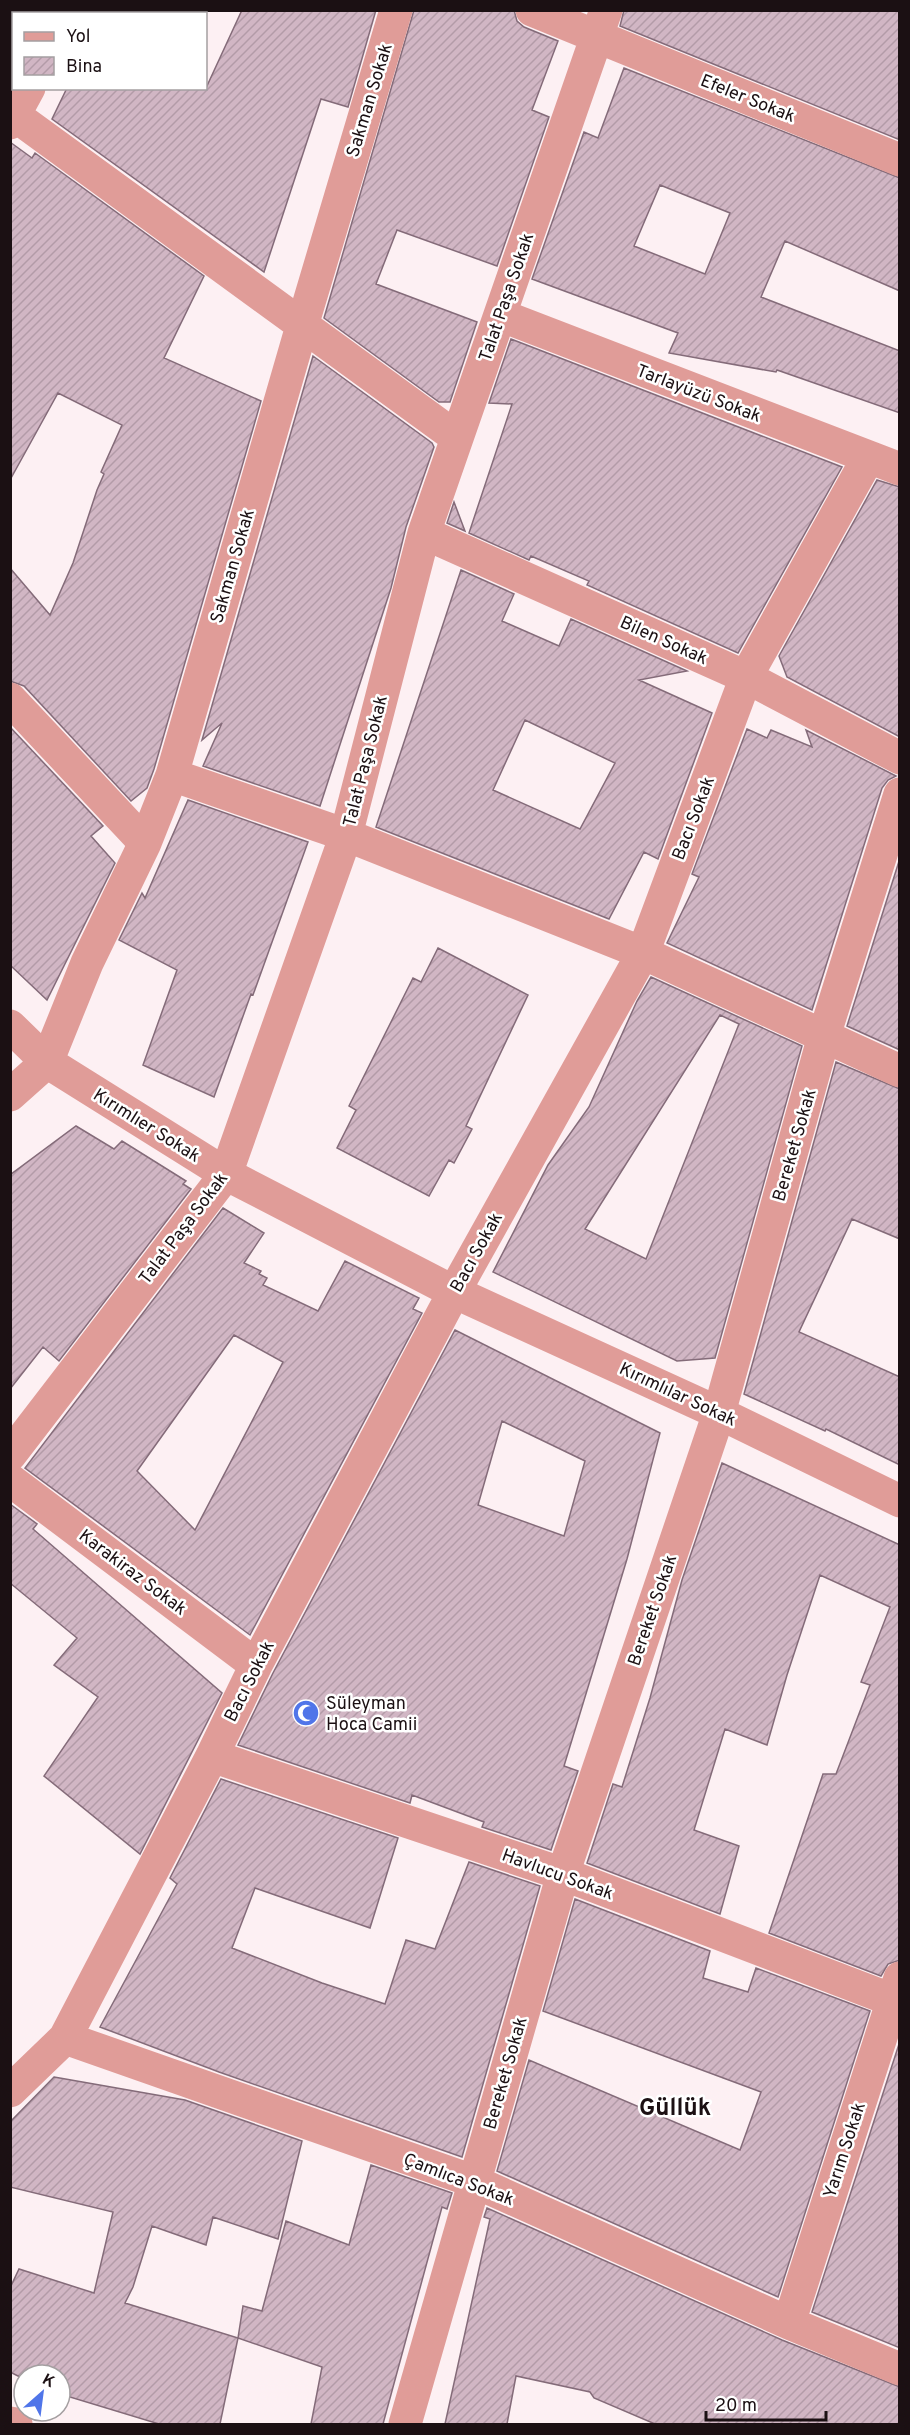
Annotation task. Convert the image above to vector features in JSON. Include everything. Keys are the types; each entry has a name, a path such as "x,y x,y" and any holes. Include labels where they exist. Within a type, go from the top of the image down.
{"street":[{"name":"Sakman Sokak","path":"10,1095 47,1062 87,963 145,843 172,775 396,10"},
{"name":"Efeler Sokak","path":"532,10 601,24 900,159"},
{"name":"Talat Paşa Sokak","path":"10,1455 226,1174 346,835 424,533 601,24"},
{"path":"16,110 302,326 456,437"},
{"name":"Tarlayüzü Sokak","path":"500,315 900,469"},
{"name":"Bacı Sokak","path":"65,2038 212,1756 256,1665 454,1292 643,953 746,676 868,458"},
{"name":"Bilen Sokak","path":"424,533 746,676 900,758"},
{"path":"10,699 145,843"},
{"path":"172,775 346,835 643,953 900,1071"},
{"name":"Bereket Sokak","path":"405,2424 562,1874 719,1413 824,1036 900,794"},
{"name":"Kırımlıer Sokak","path":"10,1026 47,1062 226,1174 454,1292"},
{"name":"Kırımlılar Sokak","path":"454,1292 719,1413 900,1501"},
{"name":"Karakiraz Sokak","path":"10,1480 256,1665"},
{"name":"Havlucu Sokak","path":"212,1756 562,1874 897,1993"},
{"name":"Yarım Sokak","path":"789,2323 897,1993"},
{"path":"14,2080 65,2038"},
{"name":"Çamlıca Sokak","path":"65,2038 473,2181 789,2323 900,2369"},
{"path":"10,2423 16,2424"}],"building":[{"path":"242,10 376,10 348,107 321,99 264,272 52,119 66,90 207,90"},
{"path":"414,10 514,10 517,21 524,27 558,41 532,110 549,117 497,266 397,230 376,284 477,322 450,402 439,402 324,318"},
{"path":"624,10 900,10 900,140 620,26"},
{"path":"624,68 900,178 900,291 785,241 761,297 900,351 900,413 777,370 776,372 669,353 678,333 532,279 584,132 598,138","holes":["660,185 730,213 705,274 634,246"]},
{"path":"10,142 32,158 35,153 204,276 164,358 261,401 154,769 147,788 131,801 24,686 10,681 10,568 50,615 73,563 104,474 101,472 122,425 58,393 10,480"},
{"path":"511,339 842,467 738,653 587,585 589,581 531,556 529,560 469,533 512,404 489,403"},
{"path":"313,356 432,443 434,447 406,527 391,588 320,806 203,766 222,723 202,740"},
{"path":"877,480 900,487 900,737 787,677 779,656"},
{"path":"454,502 465,531 447,523"},
{"path":"461,570 514,594 502,621 559,646 571,619 687,671 639,680 712,713 658,859 644,852 609,919 376,827","holes":["525,720 615,763 580,829 493,790"]},
{"path":"10,727 103,826 91,836 115,863 47,1000 10,965"},
{"path":"747,729 767,738 771,730 812,747 806,730 896,776 888,780 882,788 812,1010 667,943 699,877 692,874"},
{"path":"188,800 308,842 214,1097 143,1065 177,970 119,940 142,893 145,898"},
{"path":"900,858 900,1050 847,1026"},
{"path":"438,948 528,995 466,1126 472,1129 454,1163 449,1160 429,1196 337,1148 356,1110 349,1106 413,978 421,982"},
{"path":"651,977 802,1046 715,1358 677,1361 493,1272 548,1165 589,1107 637,1001","holes":["720,1015 739,1024 646,1259 585,1229"]},
{"path":"836,1062 900,1089 900,1239 852,1219 799,1332 900,1377 900,1465 826,1429 825,1431 744,1394"},
{"path":"76,1126 114,1149 122,1141 186,1181 183,1184 191,1189 59,1361 43,1347 10,1389 10,1175"},
{"path":"223,1208 264,1233 244,1263 261,1271 259,1274 267,1278 263,1285 318,1311 345,1261 419,1298 413,1309 422,1313 250,1635 25,1468","holes":["234,1335 283,1362 195,1530 137,1471"]},
{"path":"455,1330 660,1433 627,1559 564,1766 578,1771 551,1850 482,1827 484,1822 412,1795 410,1803 238,1745 273,1673","holes":["502,1421 585,1461 564,1536 478,1505"]},
{"path":"722,1463 900,1545 900,1960 888,1964 881,1976 769,1933 823,1774 836,1774 870,1685 861,1682 890,1607 820,1575 767,1745 725,1729 694,1830 739,1846 720,1914 587,1863 613,1784 622,1787 650,1698 682,1580"},
{"path":"10,1504 37,1524 33,1529 222,1693 140,1854 44,1776 98,1697 54,1665 77,1638 10,1583"},
{"path":"221,1779 398,1838 370,1928 255,1888 232,1948 322,1983 385,2004 406,1940 435,1949 469,1862 540,1886 462,2157 219,2072 100,2027 177,1884 170,1878"},
{"path":"575,1899 710,1951 703,1978 748,1992 756,1968 870,2011 778,2297 497,2171 529,2060 740,2150 761,2092 543,2011"},
{"path":"900,2041 900,2348 812,2312"},
{"path":"54,2077 185,2100 302,2141 278,2239 213,2217 206,2245 152,2226 133,2287 125,2303 238,2338 220,2424 159,2424 72,2398 72,2363 12,2363 12,2373 10,2372 10,2288 19,2269 94,2293 113,2212 10,2187 10,2122"},
{"path":"371,2165 452,2193 447,2209 442,2207 383,2424 311,2424 322,2367 238,2338 243,2306 262,2311 286,2221 349,2245"},
{"path":"487,2208 782,2340 900,2387 900,2424 655,2424 594,2398 590,2392 516,2376 507,2424 445,2424 490,2219 484,2217"}],"place":[{"name":"Süleyman Hoca Camii","path":"306,1713"}],"district":[{"name":"Güllük","path":"675,2107"}]}
